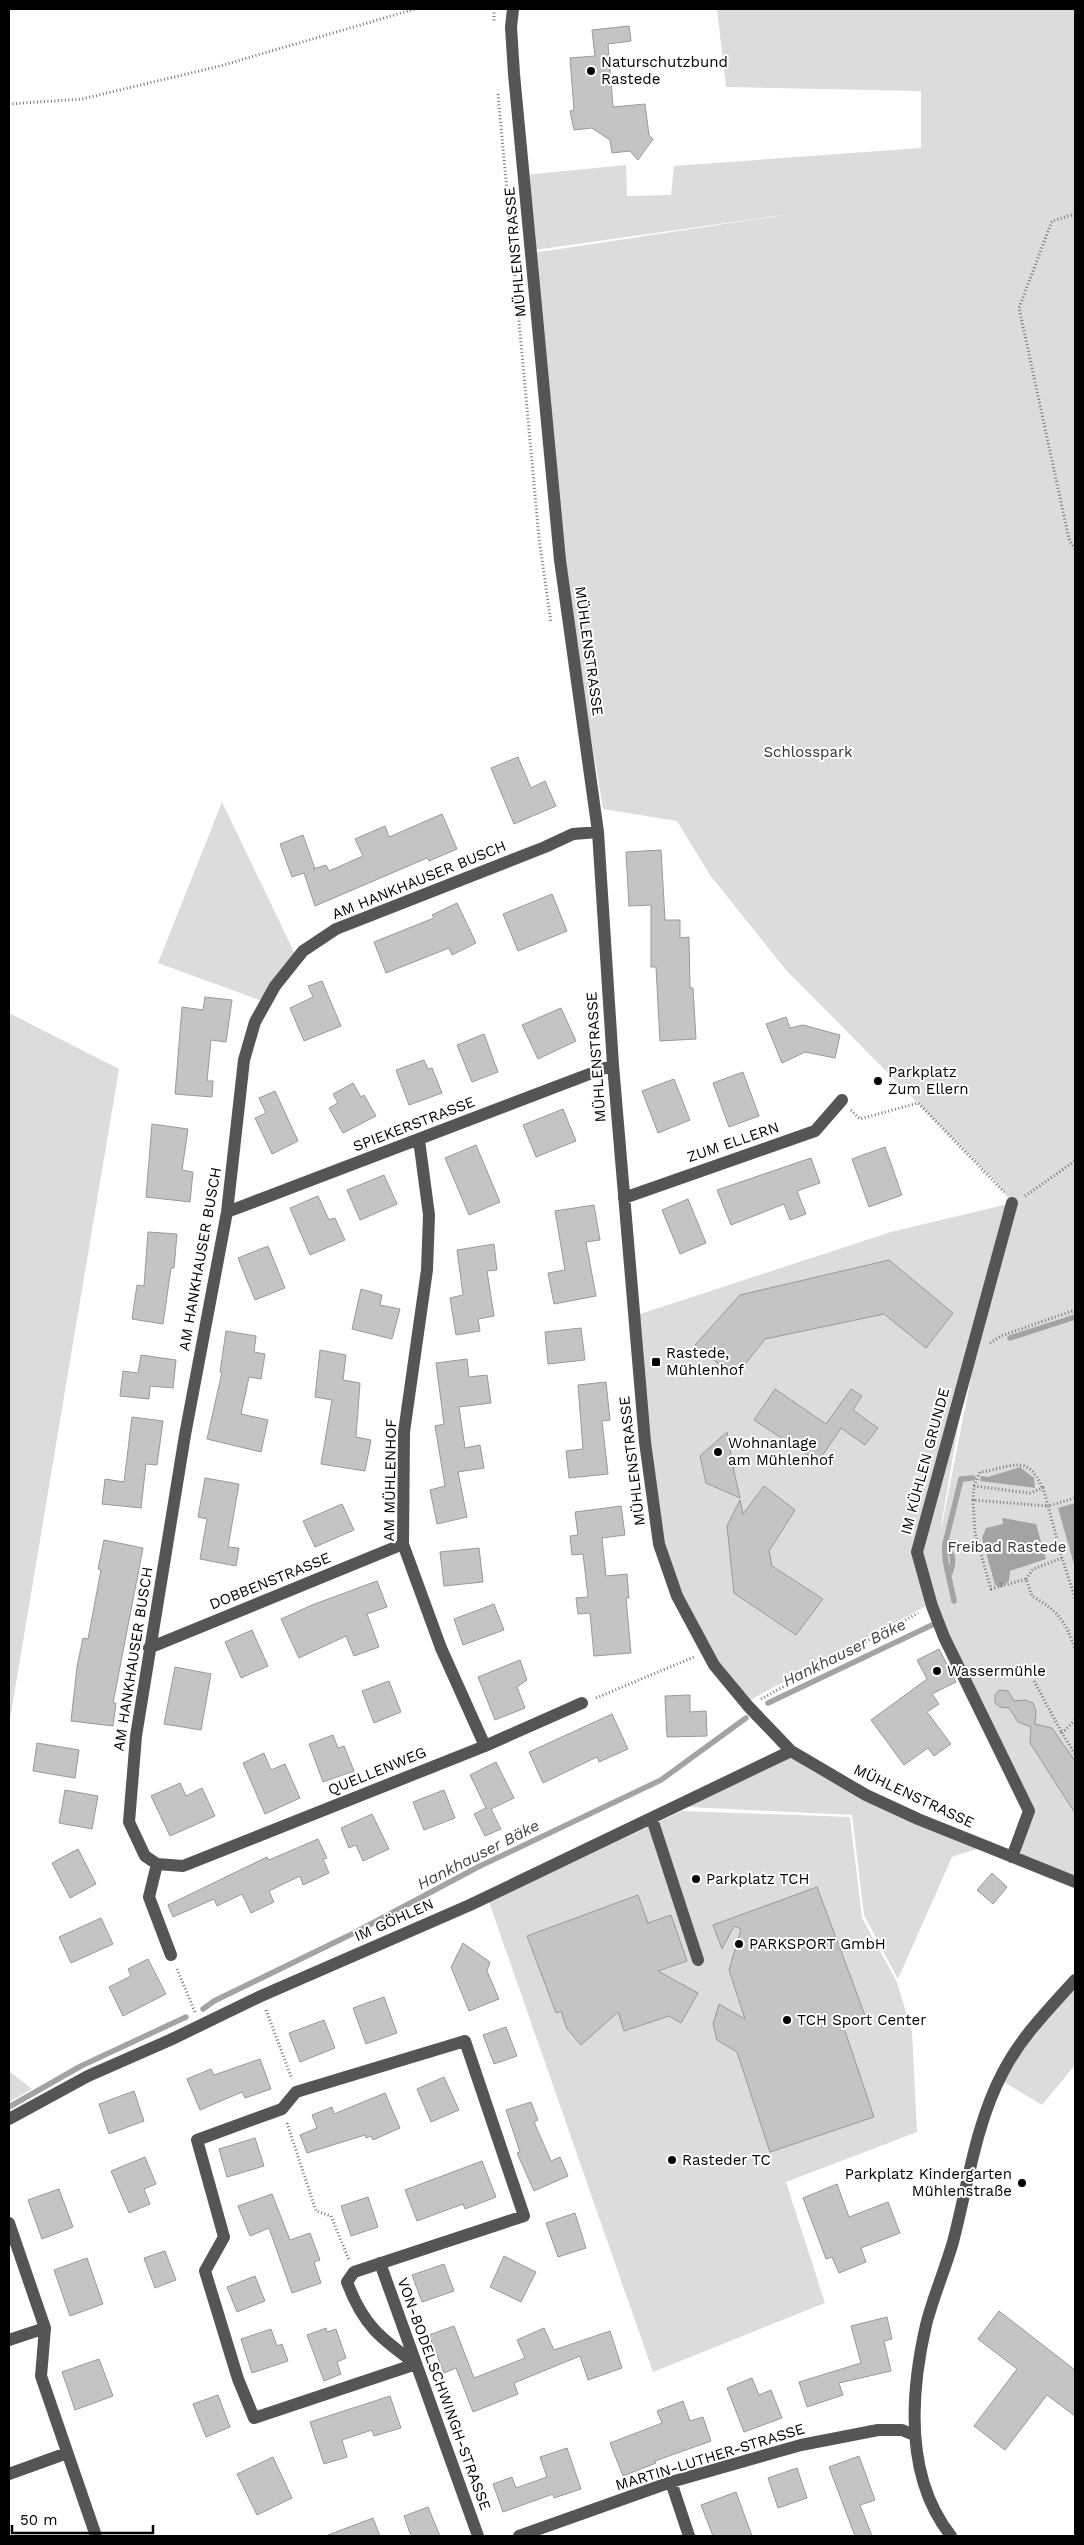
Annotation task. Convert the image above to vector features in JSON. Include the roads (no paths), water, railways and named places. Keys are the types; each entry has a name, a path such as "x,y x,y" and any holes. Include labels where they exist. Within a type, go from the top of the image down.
{"street":[{"name":"MÜHLENSTRASSE","path":"513,9 511,27 514,74 559,553 598,832 612,1065 644,1442 658,1544 677,1596 706,1652 728,1684 792,1751 866,1795 918,1819 1075,1882"},
{"name":"AM HANKHAUSER BUSCH","path":"157,1864 145,1856 137,1844 129,1822 136,1736 185,1435 227,1212 244,1060 255,1022 275,986 303,951 336,929 371,913 544,848 573,834 598,832"},
{"name":"SPIEKERSTRASSE","path":"227,1212 612,1065"},
{"name":"ZUM ELLERN","path":"624,1198 815,1130 842,1100"},
{"name":"AM MÜHLENHOF","path":"419,1140 429,1215 427,1270 422,1318 404,1432 403,1544 441,1648 485,1746"},
{"name":"IM KÜHLEN GRUNDE","path":"1012,1203 917,1552 932,1606 944,1637 1029,1811 1012,1857"},
{"name":"DOBBENSTRASSE","path":"149,1648 403,1544"},
{"name":"QUELLENWEG","path":"157,1864 182,1866 485,1746 582,1703"},
{"name":"IM GÖHLEN","path":"9,2119 88,2076 170,2040 261,1996 470,1905 792,1751"},
{"path":"652,1819 698,1960"},
{"path":"157,1864 149,1897 171,1955"},
{"path":"951,2536 932,2507 922,2478 914,2435 918,2379 926,2326 953,2242 986,2109 1002,2072 1026,2034 1075,1980"},
{"path":"465,2041 524,2216 354,2272 347,2282 356,2308 379,2338 416,2364 254,2418 238,2379 205,2271 224,2237 197,2140 282,2109 296,2092 465,2041"},
{"path":"9,2223 45,2328 41,2376 96,2536"},
{"name":"VON-BODELSCHWINGH-STRASSE","path":"380,2263 478,2536"},
{"path":"9,2340 45,2328"},
{"name":"MARTIN-LUTHER-STRASSE","path":"519,2536 671,2482 820,2441 878,2430 902,2430 914,2435"},
{"path":"9,2474 68,2453"},
{"path":"671,2482 689,2536"}],"waterway":[{"name":"Hankhauser Bäke","path":"1010,1338 1075,1317"},
{"path":"954,1601 946,1565 945,1544 961,1479 973,1478"},
{"path":"945,1544 952,1558 950,1573"},
{"name":"Hankhauser Bäke","path":"768,1703 932,1625"},
{"name":"Hankhauser Bäke","path":"203,2009 214,2001 354,1933 478,1867 661,1780 746,1718"},
{"path":"9,2107 81,2066 186,2017"}],"place":[{"name":"Naturschutzbund Rastede","path":"591,71"},
{"name":"Parkplatz Zum Ellern","path":"878,1081"},
{"name":"Rastede, Mühlenhof","path":"656,1362"},
{"name":"Wohnanlage am Mühlenhof","path":"718,1452"},
{"name":"Wassermühle","path":"937,1671"},
{"name":"Parkplatz TCH","path":"696,1879"},
{"name":"PARKSPORT GmbH","path":"739,1944"},
{"name":"TCH Sport Center","path":"787,2020"},
{"name":"Rasteder TC","path":"672,2160"},
{"name":"Parkplatz Kindergarten Mühlenstraße","path":"1022,2183"}],"park label":[{"name":"Schlosspark","path":"808,752"},
{"name":"Freibad Rastede","path":"1007,1547"}]}
